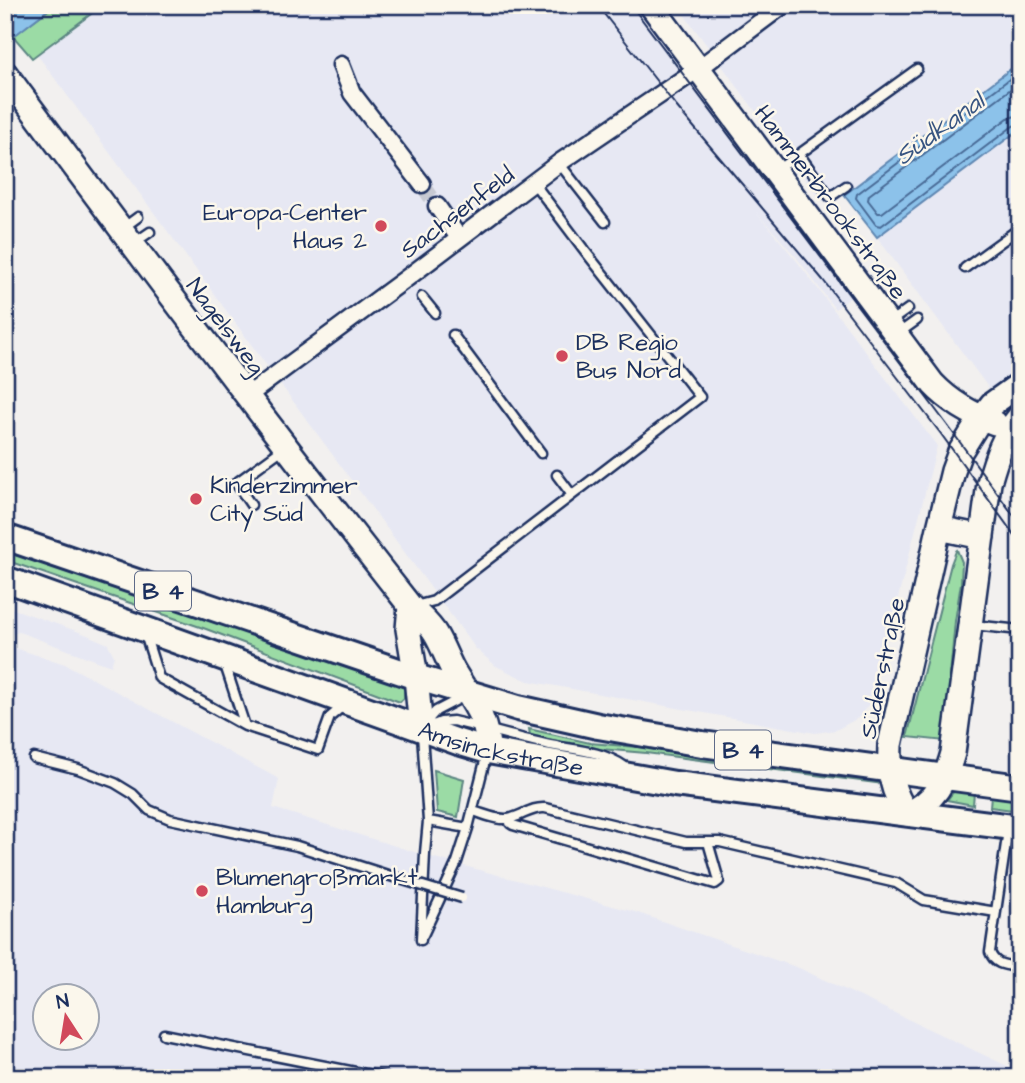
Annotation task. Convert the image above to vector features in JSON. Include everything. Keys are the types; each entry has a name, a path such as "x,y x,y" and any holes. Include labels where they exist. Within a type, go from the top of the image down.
{"main road":[{"name":"Amsinckstraße","path":"5,537 416,677 518,708 598,726 702,744 1020,787"},
{"name":"Amsinckstraße","path":"5,579 458,742 487,739 643,779 1014,828"}],"street":[{"name":"Hammerbrookstraße","path":"651,5 933,384 963,409 981,418 1016,426"},
{"name":"Sachsenfeld","path":"247,396 559,163 698,69 783,5"},
{"path":"341,65 352,93 422,184"},
{"name":"Nagelsweg","path":"5,73 135,231 247,396 410,606 430,627 455,674 470,695 487,739"},
{"path":"437,206 459,238"},
{"name":"Süderstraße","path":"907,814 900,803 889,769 890,745 953,471 960,452 981,418 992,404 1020,384"},
{"path":"907,814 921,807 931,797 946,777 953,753 989,482 999,451 1016,426"},
{"path":"939,528 982,537"},
{"path":"410,606 408,629 421,729"}],"lane":[{"path":"775,172 918,69"},
{"path":"799,155 830,197 846,186"},
{"path":"559,163 605,222"},
{"path":"410,606 434,601 700,397 533,182"},
{"path":"965,268 1020,228"},
{"path":"422,297 435,313"},
{"path":"893,329 908,309"},
{"path":"893,329 917,320"},
{"path":"453,335 541,453"},
{"path":"251,505 236,483 287,446"},
{"path":"557,475 572,495"},
{"path":"970,624 1020,631"},
{"path":"143,628 159,678 245,726 318,750 330,717 348,701"},
{"path":"222,656 245,726"},
{"path":"470,695 436,711 421,729 429,821 421,940 457,862 468,828 487,739"},
{"path":"34,758 78,769 116,783 133,794 149,810 170,819 297,846 462,898"},
{"path":"505,819 532,809 545,808 686,842 720,842 896,883 924,900 996,912"},
{"path":"472,811 715,884 719,881 708,842"},
{"path":"429,821 468,828"},
{"path":"1014,828 990,952 997,963 1020,967"},
{"path":"163,1034 386,1078"}],"shaded area":[{"path":"102,5 640,5 855,294 835,309 797,258 755,211 796,260 937,446 872,700 858,718 836,730 815,733 528,681 496,666 476,649 36,53"},
{"path":"677,5 1020,5 1020,62 844,195 822,201"},
{"path":"1020,129 1020,410 996,398 877,237"},
{"path":"5,606 108,644 114,656 111,666 19,632 5,636"},
{"path":"5,645 65,664 279,779 273,808 424,855 635,912 799,968 1020,1072 1020,1078 5,1078"}],"green space":[{"path":"55,5 103,5 32,58 13,36"},
{"path":"5,549 400,683 404,686 404,698 400,702 206,629 5,560"},
{"path":"957,550 962,562 961,583 950,676 951,705 945,741 907,737 951,564"},
{"path":"529,729 590,743 661,749 883,779 884,784 589,748 530,735"},
{"path":"434,770 464,779 458,817 437,812"},
{"path":"955,790 974,792 973,805 947,800"},
{"path":"991,795 1020,799 1020,811 990,807"}],"water":[{"path":"5,5 54,5 5,43"},
{"name":"Südkanal","path":"1020,62 1020,129 877,237 844,195"}],"tunnel":[{"path":"422,184 437,206"}],"tram line":[{"path":"597,5 676,106 823,280 941,434 1020,543"},
{"path":"631,5 1020,524"}],"place":[{"name":"Europa-Center Haus 2","path":"381,226"},
{"name":"DB Regio Bus Nord","path":"562,356"},
{"name":"Kinderzimmer City Süd","path":"196,499"},
{"name":"Blumengroßmarkt Hamburg","path":"202,891"}]}
